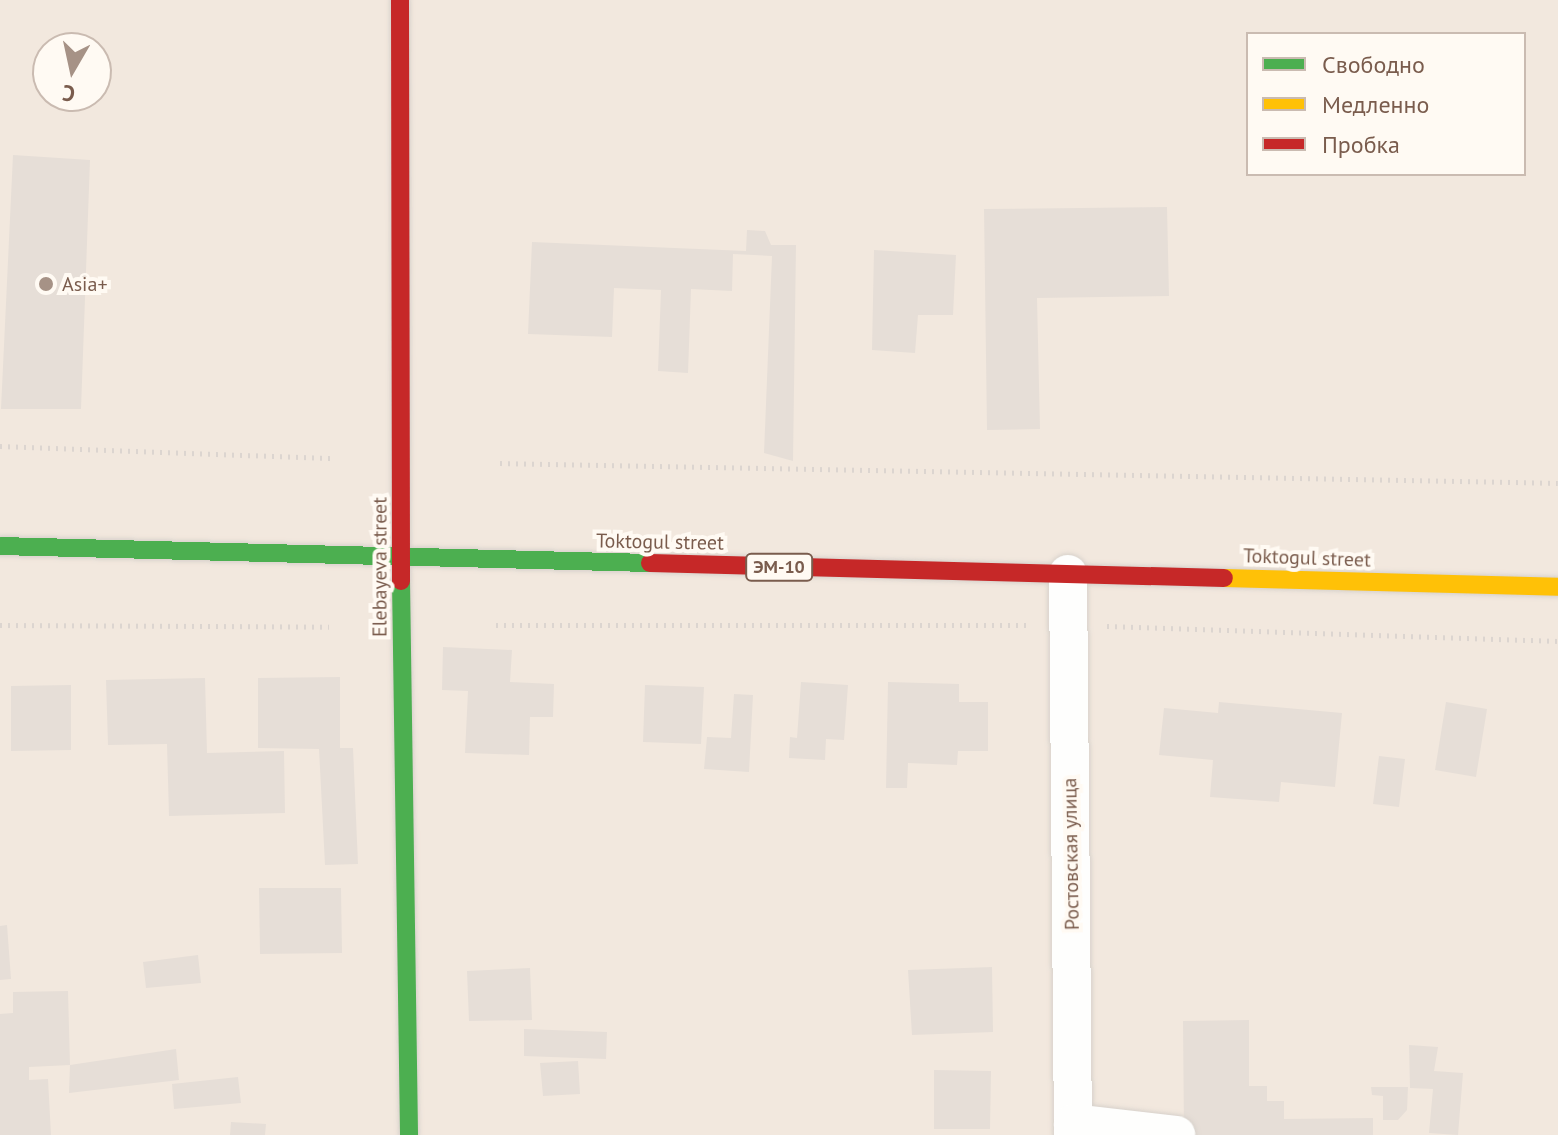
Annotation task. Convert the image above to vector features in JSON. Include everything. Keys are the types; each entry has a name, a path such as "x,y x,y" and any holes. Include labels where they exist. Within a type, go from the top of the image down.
{"main road":[{"name":"Elebayeva street","path":"400,0 401,626 409,1135"},
{"name":"Toktogul street","path":"0,546 1558,587"}],"street":[{"name":"Ростовская улица","path":"1068,574 1073,1129"},
{"path":"1073,1129 1176,1135"}],"path":[{"path":"0,446 335,458"},
{"path":"500,463 1558,483"},
{"path":"0,625 329,627"}],"shaded area":[{"path":"0,0 1558,0 1558,1135 0,1135"}],"building":[{"name":"Asia+","path":"13,155 90,160 81,409 1,409"},
{"path":"1167,207 1169,296 1037,298 1040,429 987,430 984,209"},
{"path":"747,230 765,231 771,245 796,245 793,461 764,453 772,256 733,254 732,291 691,289 688,373 658,371 661,290 614,288 612,337 528,334 532,242 746,251"},
{"path":"874,250 956,255 953,315 918,315 915,353 872,350"},
{"path":"443,647 512,650 510,682 554,684 553,717 530,717 529,755 465,753 468,691 442,690"},
{"path":"340,677 340,748 353,748 358,864 325,865 319,749 258,748 258,678"},
{"path":"205,678 207,753 284,751 285,813 169,816 167,744 108,745 106,680"},
{"path":"801,682 848,685 844,740 826,739 825,760 789,758 790,737 797,738"},
{"path":"888,682 959,684 959,702 988,702 988,751 958,751 957,765 908,763 907,788 886,788"},
{"path":"71,685 71,750 11,751 11,686"},
{"path":"645,685 704,687 701,744 643,742"},
{"path":"734,694 753,695 749,772 704,769 707,737 731,738"},
{"path":"1219,702 1342,713 1335,787 1281,782 1279,802 1210,797 1213,760 1159,755 1164,708 1218,713"},
{"path":"1446,702 1487,709 1476,777 1435,770"},
{"path":"1379,756 1405,759 1399,807 1373,804"},
{"path":"259,888 341,888 342,953 260,954"},
{"path":"7,925 11,979 0,980 0,926"},
{"path":"198,955 201,983 146,988 143,962"},
{"path":"992,967 993,1032 912,1035 908,970"},
{"path":"530,968 532,1020 469,1021 467,971"},
{"path":"68,991 70,1065 29,1067 29,1080 48,1079 51,1135 0,1135 0,1014 13,1013 13,992"},
{"path":"1249,1020 1249,1086 1267,1086 1267,1101 1284,1101 1284,1119 1373,1118 1373,1135 1184,1135 1183,1021"},
{"path":"524,1029 607,1032 606,1059 524,1056"},
{"path":"1409,1045 1438,1047 1434,1071 1463,1073 1458,1135 1429,1133 1433,1089 1410,1088"},
{"path":"176,1049 179,1080 69,1093 70,1065"},
{"path":"578,1061 580,1094 543,1096 540,1063"},
{"path":"934,1070 991,1071 990,1129 934,1129"},
{"path":"238,1077 241,1103 174,1109 172,1084"},
{"path":"1371,1087 1408,1087 1407,1110 1398,1120 1383,1120 1383,1096 1372,1095"},
{"path":"231,1122 266,1124 265,1135 230,1135"}],"traffic: fast":[{"path":"0,546 650,563"},
{"path":"401,581 409,1135"}],"traffic: slow":[{"path":"1224,578 1558,587"}],"traffic: jam":[{"path":"400,0 401,581"},
{"path":"650,563 1224,578"}],"place":[{"name":"Asia+","path":"46,284"}]}
